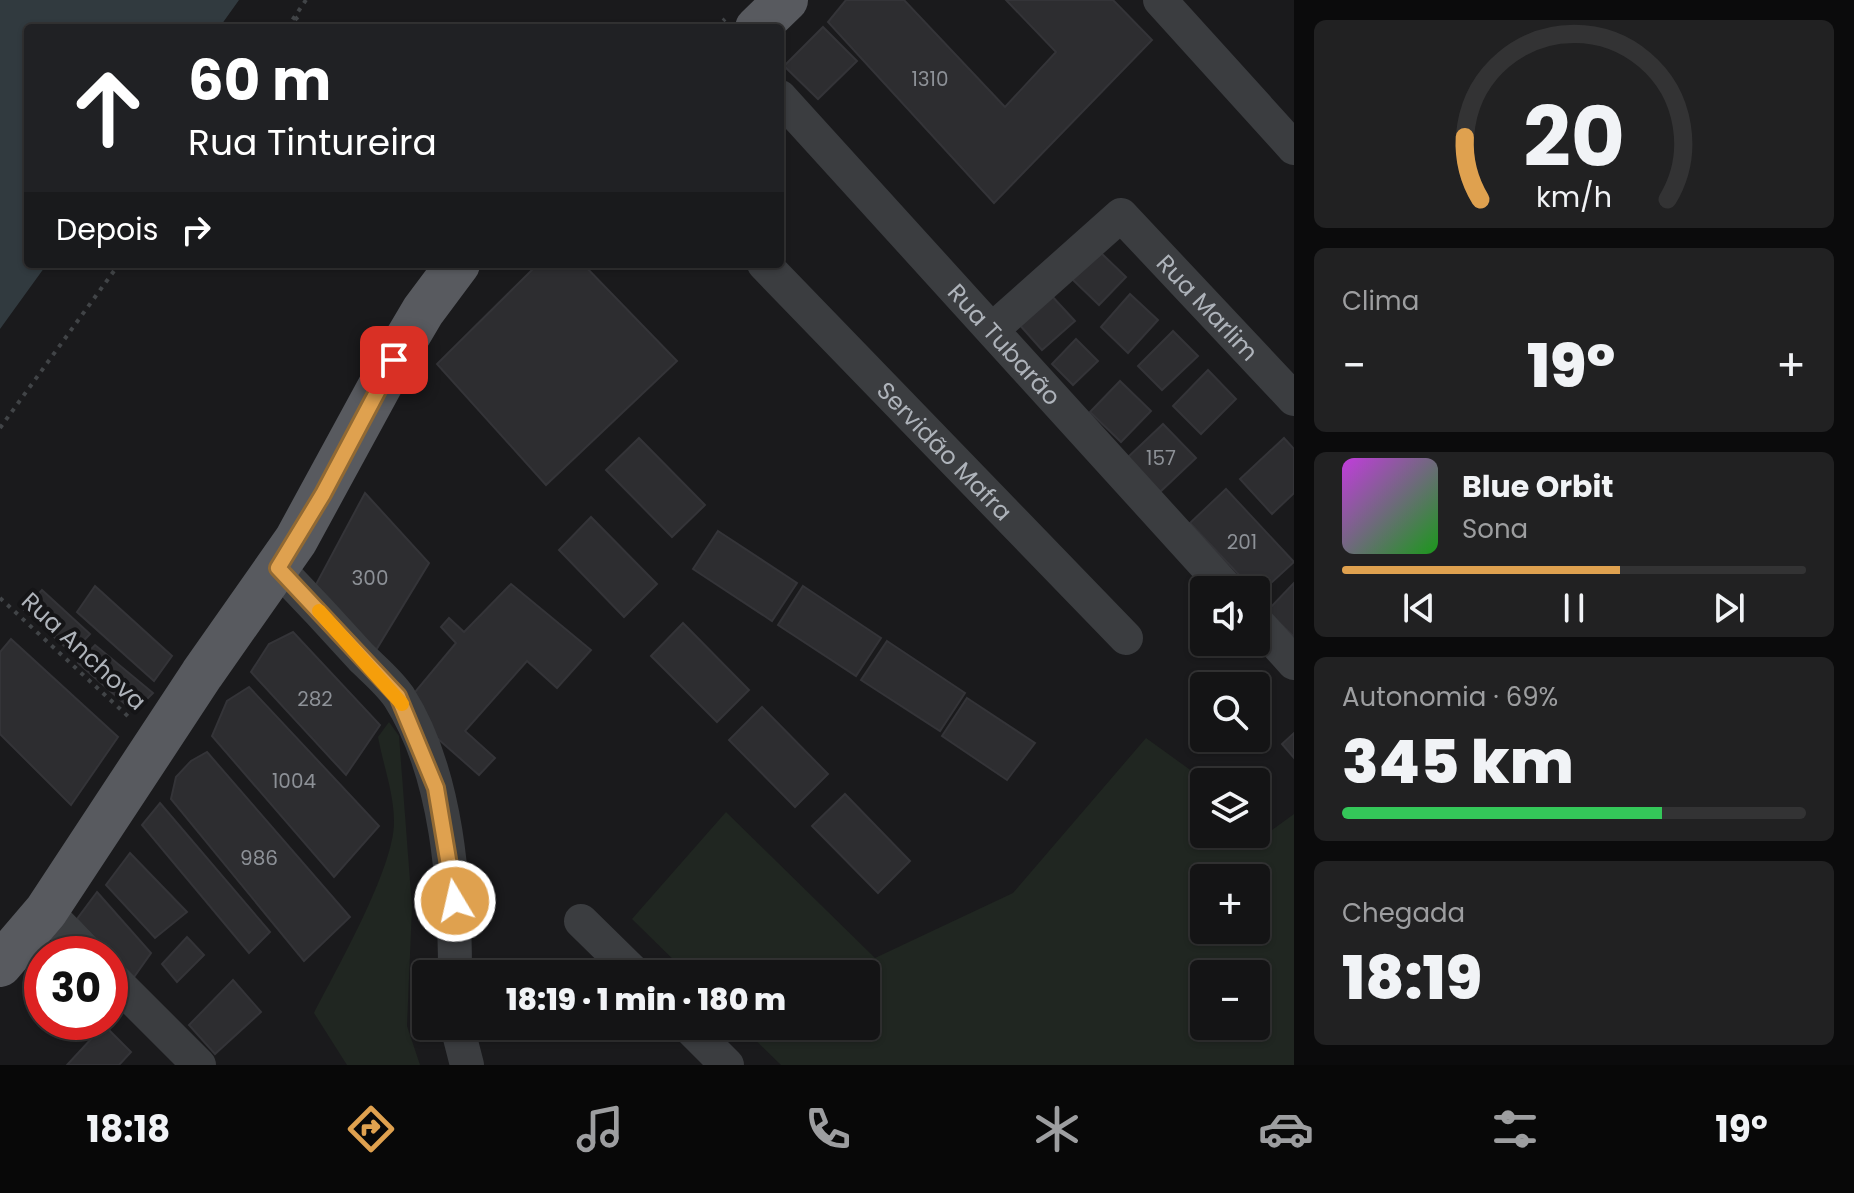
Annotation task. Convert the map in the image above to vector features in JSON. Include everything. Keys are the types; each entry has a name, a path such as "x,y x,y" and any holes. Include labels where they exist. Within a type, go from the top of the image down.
{"main road":[{"path":"761,24 786,0"},
{"path":"0,965 46,911 202,674 278,568 323,494 416,323 455,268"}],"street":[{"path":"1160,0 1294,148"},
{"name":"Rua Tubarão","path":"784,101 1215,576"},
{"name":"Rua Marlim","path":"993,329 1121,215 1294,399"},
{"name":"Servidão Mafra","path":"768,268 1126,638"},
{"path":"278,568 398,696 431,775 445,831 455,901 455,960"},
{"path":"1270,636 1294,663"},
{"path":"46,911 70,936"},
{"path":"581,921 621,960"},
{"path":"128,994 199,1065"},
{"path":"461,1040 467,1065"},
{"path":"702,1040 727,1065"}],"path":[{"path":"290,24 306,0"},
{"path":"295,17 302,24"},
{"path":"0,428 116,268"},
{"name":"Rua Anchova","path":"0,598 143,730"}],"shaded area":[{"path":"0,0 239,0 222,24 24,24 24,268 44,268 0,329"},
{"path":"389,722 399,736 412,907 407,1026 420,1065 347,1065 314,1013 363,918 392,841 392,800 378,737"},
{"path":"1146,738 1190,770 1190,848 1270,848 1270,828 1294,814 1294,1065 781,1065 755,1040 880,1040 880,960 674,960 632,919 726,812 875,958 1013,893"}],"building":[{"path":"846,0 904,0 1005,107 1056,52 1006,0 1113,0 1152,40 994,203 828,22"},
{"path":"823,27 857,61 818,99 784,66"},
{"path":"1099,251 1126,277 1099,305 1072,279"},
{"path":"534,268 587,268 677,361 546,485 437,364"},
{"path":"1050,294 1075,321 1042,350 1018,323"},
{"path":"1130,294 1158,320 1128,353 1101,327"},
{"path":"1173,331 1198,356 1162,390 1138,366"},
{"path":"1076,339 1098,361 1073,385 1052,364"},
{"path":"1208,370 1236,399 1201,434 1173,406"},
{"path":"1120,381 1151,411 1121,442 1090,412"},
{"path":"1163,424 1196,458 1159,493 1127,458"},
{"path":"639,438 705,505 672,537 606,470"},
{"path":"1284,438 1294,449 1294,493 1272,514 1240,479"},
{"path":"1226,489 1294,562 1270,584 1270,576 1240,576 1190,523"},
{"path":"365,493 429,563 373,655 312,592"},
{"path":"591,517 657,584 624,617 559,550"},
{"path":"718,531 797,583 772,621 693,569"},
{"path":"1294,583 1294,637 1270,614 1270,608"},
{"path":"511,584 591,650 557,688 527,661 465,731 495,758 479,775 421,724 415,692 456,643 441,627 449,618 464,632"},
{"path":"95,586 172,656 154,681 77,612"},
{"path":"803,586 881,638 856,676 778,625"},
{"path":"42,590 90,634 72,653 24,610"},
{"path":"683,623 749,690 717,722 651,656"},
{"path":"293,632 380,725 346,775 251,672 269,644"},
{"path":"11,639 118,737 71,805 0,734 0,652"},
{"path":"887,641 965,693 940,731 861,680"},
{"path":"95,645 153,693 134,712 78,663"},
{"path":"249,687 379,826 334,877 212,736 227,701"},
{"path":"967,698 1035,743 1007,780 942,736"},
{"path":"762,707 828,774 795,807 729,740"},
{"path":"1294,733 1294,758 1282,744"},
{"path":"207,752 350,917 304,961 171,799 176,777 191,761"},
{"path":"845,794 910,861 878,893 812,826"},
{"path":"160,803 270,932 249,953 142,825"},
{"path":"130,853 187,912 155,938 106,885"},
{"path":"97,892 151,953 132,980 128,976 128,936 92,936 77,919"},
{"path":"187,937 204,955 177,982 162,964"},
{"path":"233,980 261,1012 215,1054 189,1025"},
{"path":"90,1040 119,1040 131,1052 119,1065 67,1065"}],"slow traffic":[{"path":"319,611 402,704"}],"route":[{"path":"394,360 323,494 278,568 398,696 418,737 436,788 455,901"}]}
